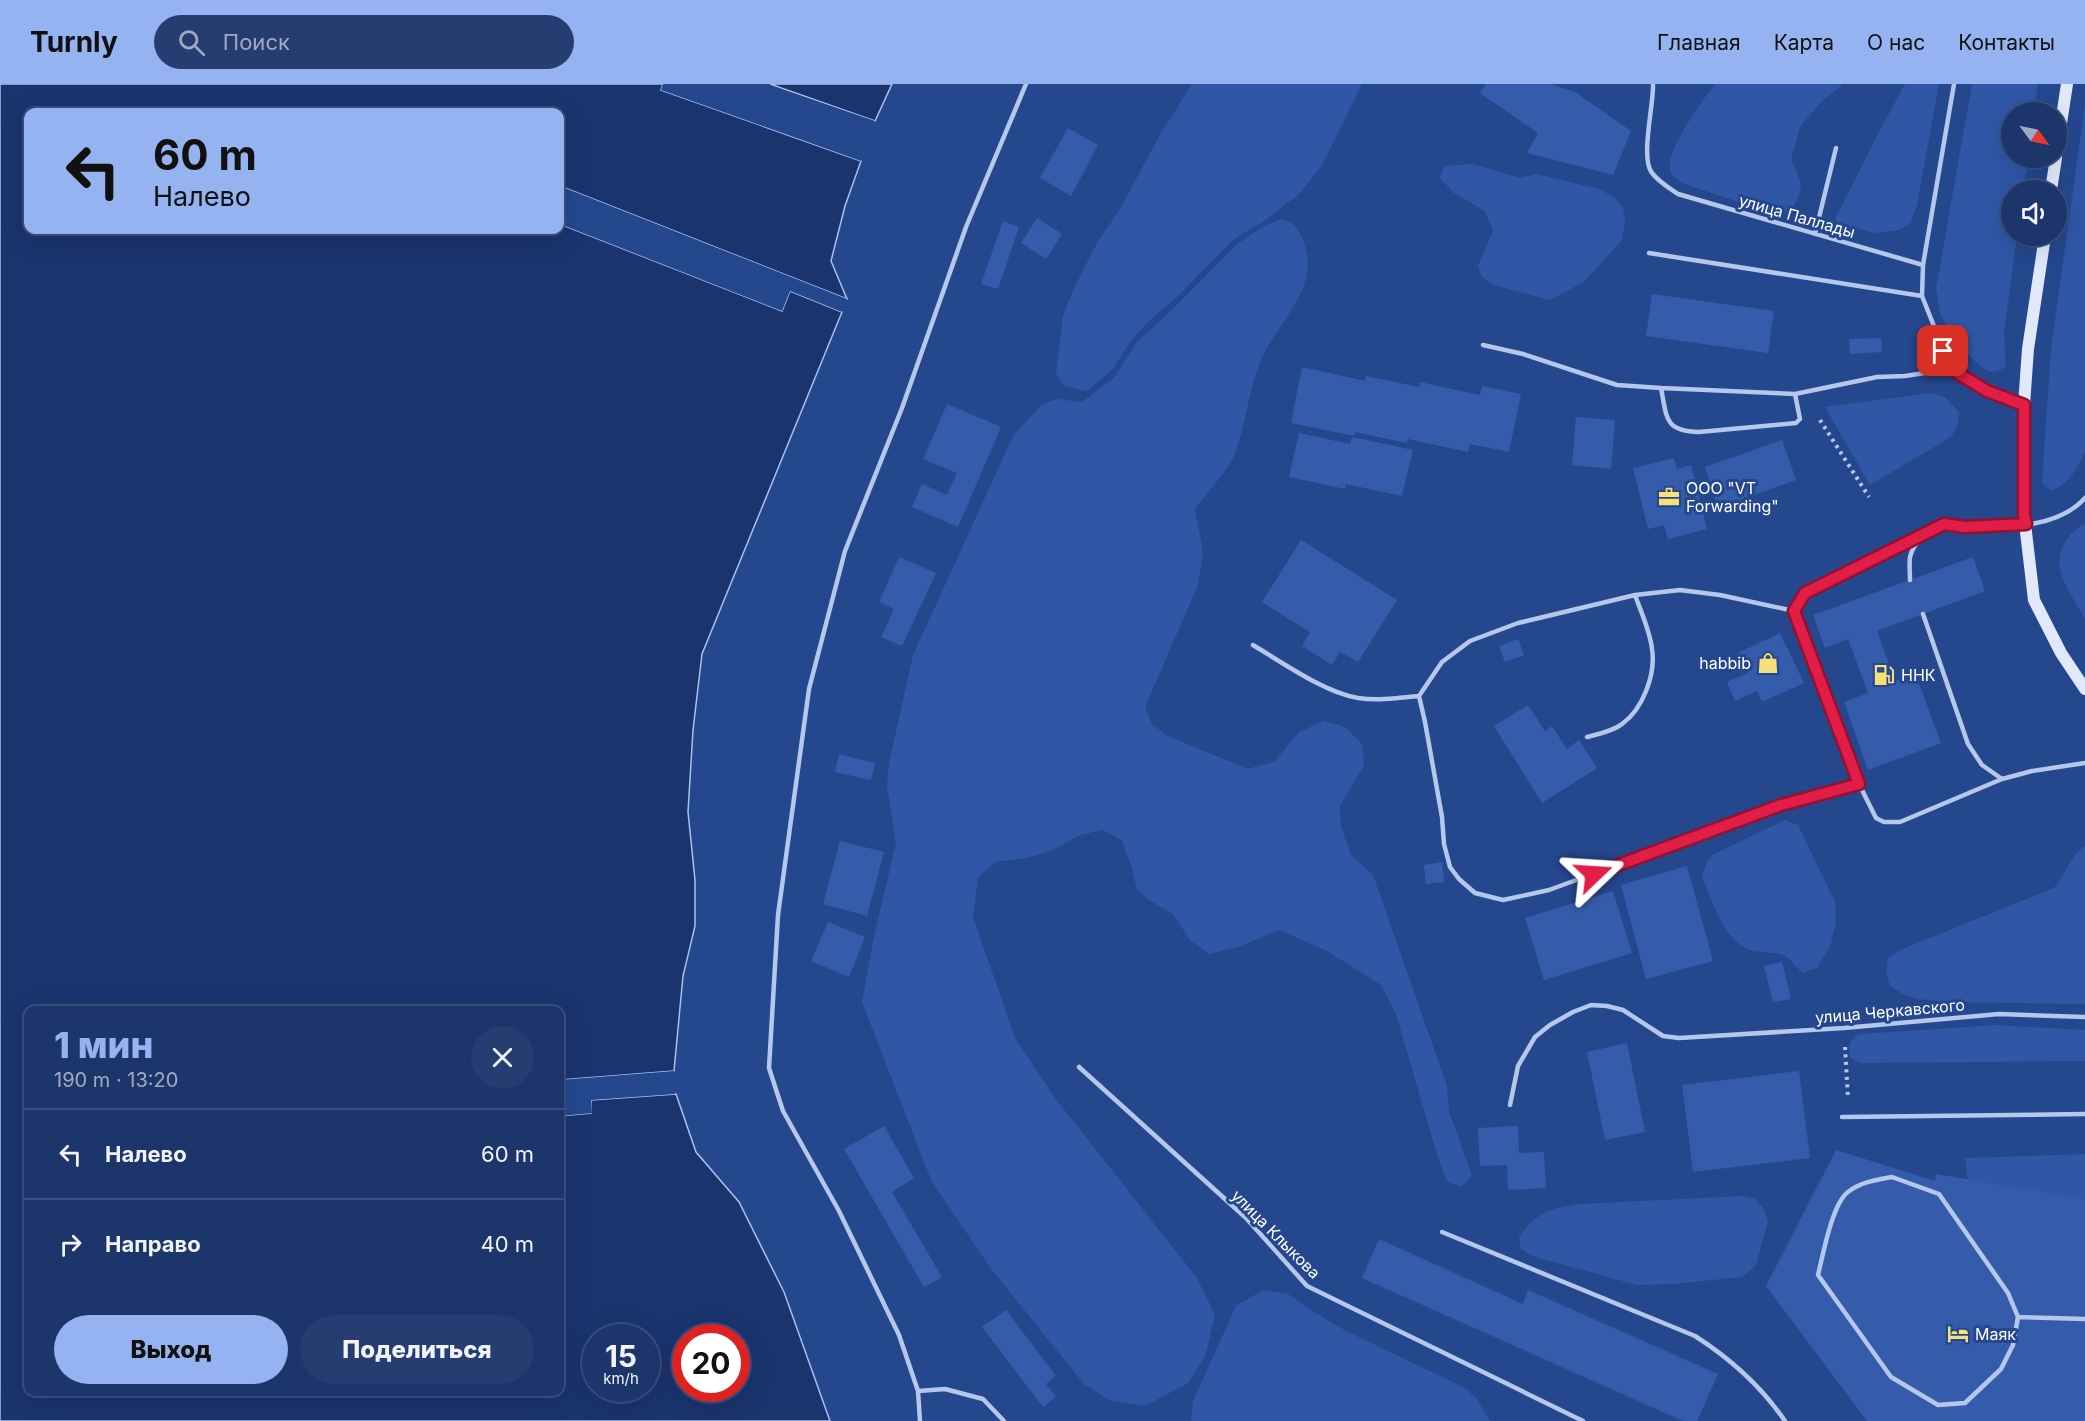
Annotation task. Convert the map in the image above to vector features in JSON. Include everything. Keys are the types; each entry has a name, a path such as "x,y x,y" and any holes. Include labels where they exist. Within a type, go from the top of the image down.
{"main road":[{"path":"2064,102 2067,84"},
{"path":"2043,246 2028,349 2024,405 2024,515 2034,600 2061,653 2085,689"}],"lane":[{"path":"920,1421 918,1391 899,1335 839,1211 783,1111 769,1068 778,915 809,689 845,551 902,408 966,227 1026,84"},
{"name":"улица Паллады","path":"1653,84 1647,147 1650,171 1678,194 1923,265"},
{"path":"1954,84 1923,265 1922,296 1951,369 1987,391 2024,405"},
{"path":"1815,234 1836,148"},
{"path":"1648,252 1922,296"},
{"path":"1483,345 1523,354 1617,385 1661,388 1795,394 1877,377 1905,376 1951,369"},
{"path":"1661,388 1670,424 1674,428 1692,432 1796,423 1800,419 1795,394"},
{"path":"1794,611 1805,593 1944,524 1965,527 2026,524 2061,516 2085,498"},
{"path":"1910,580 1910,555 1926,532"},
{"path":"1794,611 1720,595 1680,590 1635,595 1518,623 1470,640 1442,662 1419,696 1442,817 1444,844 1450,867 1459,879 1475,893 1503,900 1549,890 1781,805 1859,784"},
{"path":"1587,737 1620,726 1633,714 1644,694 1651,673 1652,649 1635,595"},
{"path":"1794,611 1859,784 1876,818 1884,822 1900,822 2002,779 2032,771 2085,763"},
{"path":"1923,614 1968,744 1982,765 2002,779"},
{"path":"1253,645 1332,690 1357,698 1382,700 1419,696"},
{"name":"улица Черкавского","path":"1510,1105 1518,1066 1535,1037 1550,1025 1591,1005 1623,1010 1663,1036 1679,1038 1844,1028 1999,1014 2085,1017"},
{"name":"улица Клыкова","path":"1079,1067 1246,1218 1307,1286 1583,1421"},
{"path":"1842,1117 2085,1114"},
{"path":"1892,1177 1939,1194 2008,1293 2018,1317 2013,1345 2001,1369 1965,1403 1938,1405 1891,1377 1818,1275 1834,1215 1846,1193 1867,1181 1892,1177"},
{"path":"1442,1232 1695,1336 1717,1350 1746,1374 1785,1421"},
{"path":"2018,1317 2085,1319"},
{"path":"918,1391 945,1389 983,1399 1004,1421"}],"path":[{"path":"1825,427 1869,497"},
{"path":"1844,1028 1850,1117"}],"shaded area":[{"path":"0,84 663,84 661,90 861,161 845,206 831,261 847,299 564,188 564,108 24,108 24,234 564,234 564,226 782,311 790,291 842,312 702,654 693,730 688,812 695,880 695,926 683,976 674,1071 564,1080 564,1006 24,1006 24,1396 564,1396 564,1116 591,1113 591,1100 676,1094 696,1152 739,1202 784,1292 830,1421 0,1421"},
{"path":"770,84 892,84 875,121"},
{"path":"1192,84 1362,84 1322,165 1299,194 1261,223 1234,239 1176,298 1150,320 1132,339 1112,370 1087,391 1064,386 1056,373 1063,316 1073,290 1097,243 1120,209 1161,133"},
{"path":"1715,84 1843,84 1819,104 1800,127 1791,160 1801,185 1799,196 1791,211 1777,215 1682,183 1671,173 1672,153 1693,114"},
{"path":"1905,84 1939,84 1917,205 1911,223 1899,230 1876,233 1842,226 1835,219"},
{"path":"1972,84 2038,84 2035,102 2001,102 2001,168 2027,168 2025,180 2001,180 2001,246 2016,246 2004,333 2006,366 1994,372 1989,371 1968,354 1940,313 1936,289"},
{"path":"2085,104 2085,452 2072,475 2062,485 2051,491 2042,483 2051,349"},
{"path":"1473,164 1520,178 1536,174 1599,189 1614,197 1623,207 1625,222 1622,240 1584,282 1550,300 1493,285 1482,277 1478,266 1493,231 1485,211 1454,193 1440,178 1444,166"},
{"path":"1281,219 1295,226 1301,236 1307,258 1307,274 1303,289 1261,360 1233,458 1195,509 1203,553 1198,585 1145,707 1152,724 1166,735 1247,769 1274,762 1299,732 1324,721 1345,727 1362,744 1364,765 1340,806 1341,827 1351,855 1373,875 1447,1086 1449,1111 1472,1176 1461,1187 1447,1181 1438,1158 1396,1014 1381,985 1327,951 1279,930 1238,947 1209,954 1190,940 1173,914 1137,890 1122,841 1103,830 1080,835 1055,849 1028,858 995,862 978,878 973,917 1015,1038 1055,1098 1197,1278 1215,1315 1205,1357 1188,1383 1145,1406 1111,1401 1084,1384 989,1266 931,1180 862,1002 873,941 896,843 887,786 889,763 913,655 1014,434 1042,405 1057,399 1082,402 1114,378 1137,342 1237,244 1263,227"},
{"path":"1931,393 1945,397 1959,412 1958,424 1951,437 1870,485 1825,407"},
{"path":"2085,524 2085,619 2065,584 2060,557 2068,537"},
{"path":"1785,820 1798,825 1835,902 1836,922 1831,944 1817,968 1803,973 1787,957 1750,950 1733,938 1720,919 1702,877 1712,855"},
{"path":"2085,846 2085,1004 1948,1002 1918,999 1890,986 1886,974 1888,958 1900,950 2054,888 2075,855"},
{"path":"1996,1025 2085,1030 2085,1061 1861,1063 1850,1058 1850,1043 1860,1034"},
{"path":"2085,1154 2085,1210 1970,1194 1965,1158"},
{"path":"1742,1196 1755,1199 1763,1208 1768,1221 1756,1265 1742,1277 1637,1285 1535,1257 1521,1249 1519,1237 1525,1229 1538,1217 1560,1207 1579,1204"},
{"path":"1263,1290 1288,1294 1346,1331 1465,1388 1476,1398 1490,1421 1191,1421 1193,1401 1236,1306"}],"pier":[{"path":"663,84 666,84 665,88 862,158 861,161 661,90"},
{"path":"767,84 875,121 874,124 769,87"},
{"path":"564,188 847,299 846,301 564,191"},
{"path":"564,223 781,307 787,290 790,288 843,309 842,312 790,291 782,311 564,226"},
{"path":"674,1071 674,1074 564,1083 564,1080"},
{"path":"675,1091 675,1094 591,1100 592,1113 564,1116 564,1112 589,1110 590,1097"}],"building":[{"path":"1486,84 1551,84 1575,92 1631,131 1613,175 1527,153 1538,133 1480,93"},
{"path":"1068,128 1098,145 1071,196 1040,178"},
{"path":"1037,218 1062,234 1046,259 1021,243"},
{"path":"1003,221 1019,227 998,289 981,284"},
{"path":"1652,294 1774,311 1768,353 1646,336"},
{"path":"1881,338 1882,352 1850,354 1849,339"},
{"path":"1302,367 1365,381 1366,376 1419,387 1420,382 1480,395 1482,386 1521,394 1509,452 1470,444 1468,452 1408,439 1407,443 1355,432 1354,436 1291,423"},
{"path":"947,404 1001,427 958,527 912,507 922,484 947,495 957,473 923,459"},
{"path":"1576,417 1615,420 1611,469 1572,465"},
{"path":"1299,433 1350,444 1352,437 1413,450 1402,496 1346,484 1345,489 1289,477"},
{"path":"1782,440 1796,480 1718,508 1705,467"},
{"name":"OOO \"VT Forwarding\"","path":"1674,458 1677,469 1691,465 1707,529 1668,539 1664,525 1648,529 1633,468"},
{"path":"1301,540 1397,600 1358,662 1340,652 1332,665 1302,646 1310,632 1262,602"},
{"path":"899,557 936,573 902,646 881,637 894,609 879,602"},
{"path":"1973,557 1985,591 1877,631 1895,681 1915,673 1941,743 1868,770 1844,702 1868,693 1848,639 1825,648 1813,615"},
{"name":"habbib","path":"1780,633 1804,683 1762,702 1757,691 1735,701 1727,682 1748,673 1738,653"},
{"path":"1518,639 1524,655 1505,662 1499,646"},
{"path":"1528,705 1545,731 1552,726 1567,749 1579,740 1597,768 1542,803 1494,726"},
{"path":"839,754 875,763 871,780 835,772"},
{"path":"840,841 884,852 867,916 823,904"},
{"path":"1442,862 1444,882 1426,884 1424,865"},
{"path":"1687,866 1713,961 1646,979 1621,885"},
{"path":"1613,891 1632,953 1544,980 1525,918"},
{"path":"828,922 865,937 849,977 811,961"},
{"path":"1782,962 1791,999 1773,1002 1764,966"},
{"path":"1627,1043 1645,1132 1605,1140 1587,1052"},
{"path":"1799,1071 1810,1158 1693,1172 1682,1085"},
{"path":"884,1126 914,1178 892,1192 942,1277 924,1287 844,1149"},
{"path":"1518,1126 1519,1153 1544,1152 1546,1188 1508,1190 1507,1165 1480,1166 1478,1128"},
{"path":"1836,1150 1935,1181 1936,1174 2085,1199 2085,1421 1867,1421 1766,1286"},
{"path":"1379,1239 1523,1304 1528,1290 1718,1374 1697,1421 1683,1421 1362,1278"},
{"path":"1006,1310 1056,1376 1046,1384 1056,1397 1043,1407 982,1327"}],"place":[{"name":"OOO \"VT Forwarding\"","path":"1669,497"},
{"name":"habbib","path":"1768,663"},
{"name":"ННК","path":"1884,675"},
{"name":"Маяк","path":"1958,1334"}],"route":[{"path":"1594,874 1781,805 1859,784 1794,611 1805,593 1944,524 1965,527 2026,524 2024,515 2024,405 1987,391 1951,369 1943,351"}]}
